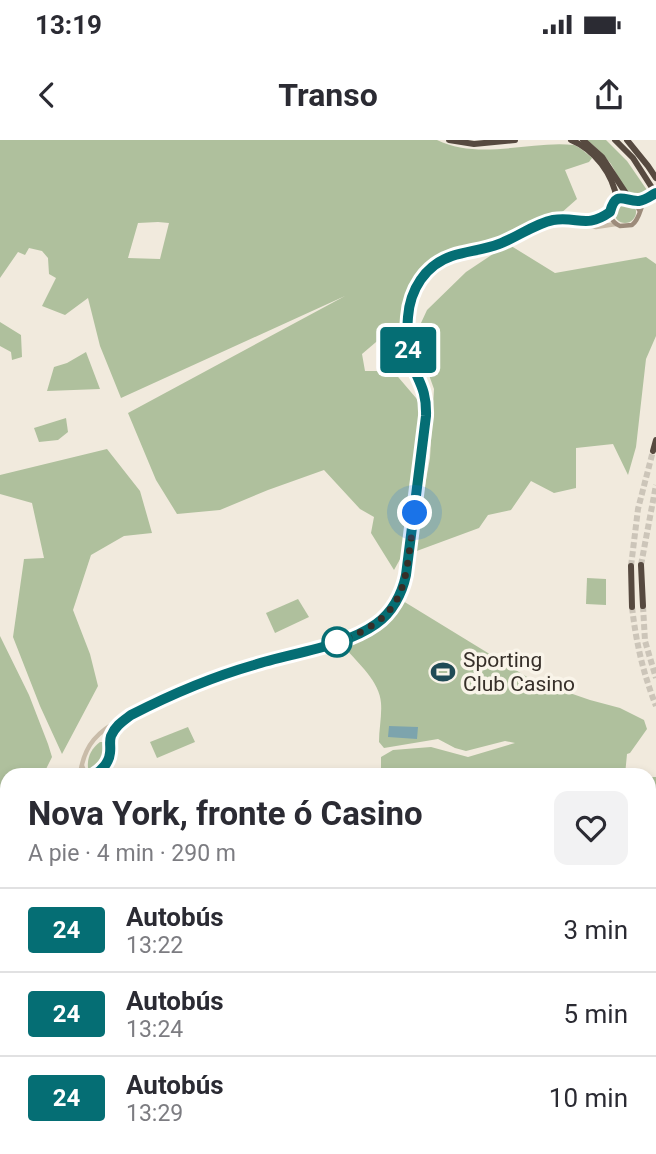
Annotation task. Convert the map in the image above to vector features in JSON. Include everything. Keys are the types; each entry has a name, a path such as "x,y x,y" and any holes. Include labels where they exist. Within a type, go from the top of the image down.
{"highway":[{"path":"449,140 474,144 515,140"},
{"path":"571,140 590,151 605,168 615,188 617,200"},
{"path":"583,140 602,157 632,200"},
{"path":"615,140 633,158 656,194"},
{"path":"629,140 645,158 656,178"},
{"path":"653,451 656,440"},
{"path":"641,565 643,606"},
{"path":"631,566 632,607"}],"main road":[{"path":"645,199 637,220 632,225 624,227 613,221 610,212 617,200 645,199 656,194"},
{"path":"632,200 639,210"}],"street":[{"path":"81,768 88,747 117,721 228,673 352,637 384,618 399,595 406,575 426,416 425,393 408,347 409,308 415,289 426,272 444,259 485,249 548,222 564,219 595,221 610,212"},
{"path":"576,221 596,228 616,224"},
{"path":"103,768 110,752 112,733 118,724 131,715"},
{"path":"98,737 104,737 110,742"}],"green space":[{"path":"0,140 437,140 471,149 574,145 592,158 589,162 565,170 577,199 560,214 528,225 478,249 450,254 422,272 406,305 404,341 389,331 362,354 365,371 393,371 422,405 404,552 394,570 371,533 374,517 360,509 324,470 220,510 177,514 156,480 128,413 345,296 121,398 100,346 88,298 65,315 42,306 56,278 49,274 48,258 42,251 29,248 25,255 18,252 0,278","holes":["138,223 169,223 160,259 128,258"]},
{"path":"587,140 606,140 627,161 649,193 637,198 630,195 611,164"},
{"path":"625,201 633,204 636,212 633,220 625,223 617,220 614,212 617,204"},
{"path":"508,244 555,273 646,257 656,264 656,336 646,359 636,447 628,475 613,444 576,448 576,488 554,493 531,481 511,510 488,515 479,528 414,552 430,458 434,389 415,336 427,310 466,272"},
{"path":"0,322 21,335 22,357 12,360 11,352 0,346"},
{"path":"86,352 100,389 47,391 54,367"},
{"path":"66,418 68,432 58,440 39,442 34,428"},
{"path":"107,449 140,491 152,533 124,536 91,555 73,610 90,654 98,686 62,754 13,637 24,559 44,558 32,503 0,494 0,475"},
{"path":"587,578 606,579 606,605 586,604"},
{"path":"298,599 309,617 275,633 266,613"},
{"name":"Sporting Club Casino","path":"403,601 532,680 620,708 644,720 647,729 627,754 626,768 381,768 381,757 393,750 431,747 468,757 515,743 505,741 466,751 438,739 384,748 379,742 380,695 373,680 344,644 378,629 391,618"},
{"path":"0,636 29,695 52,757 46,768 0,768"},
{"path":"188,727 195,742 157,758 150,742"},
{"path":"103,742 103,759 95,768 88,768 89,757 92,750"}],"water":[{"name":"Sporting Club Casino","path":"389,726 418,727 417,739 388,737"}],"tunnel":[{"path":"631,566 638,509 653,451"},
{"path":"641,565 656,485"},
{"path":"643,606 645,641 656,678"},
{"path":"632,607 647,682 656,706"}],"bus line":[{"name":"24","path":"103,768 110,752 112,733 118,724 131,715 228,673 352,637 384,618 391,609 406,575 426,416 425,393 409,355 407,338 411,298 426,272 444,259 502,243 548,222 564,219 595,221 610,212 617,200 629,198 635,202 656,193"}],"place":[{"name":"Sporting Club Casino","path":"443,672"}],"route":[{"path":"337,642 374,625 391,609 406,575 415,513"}]}
